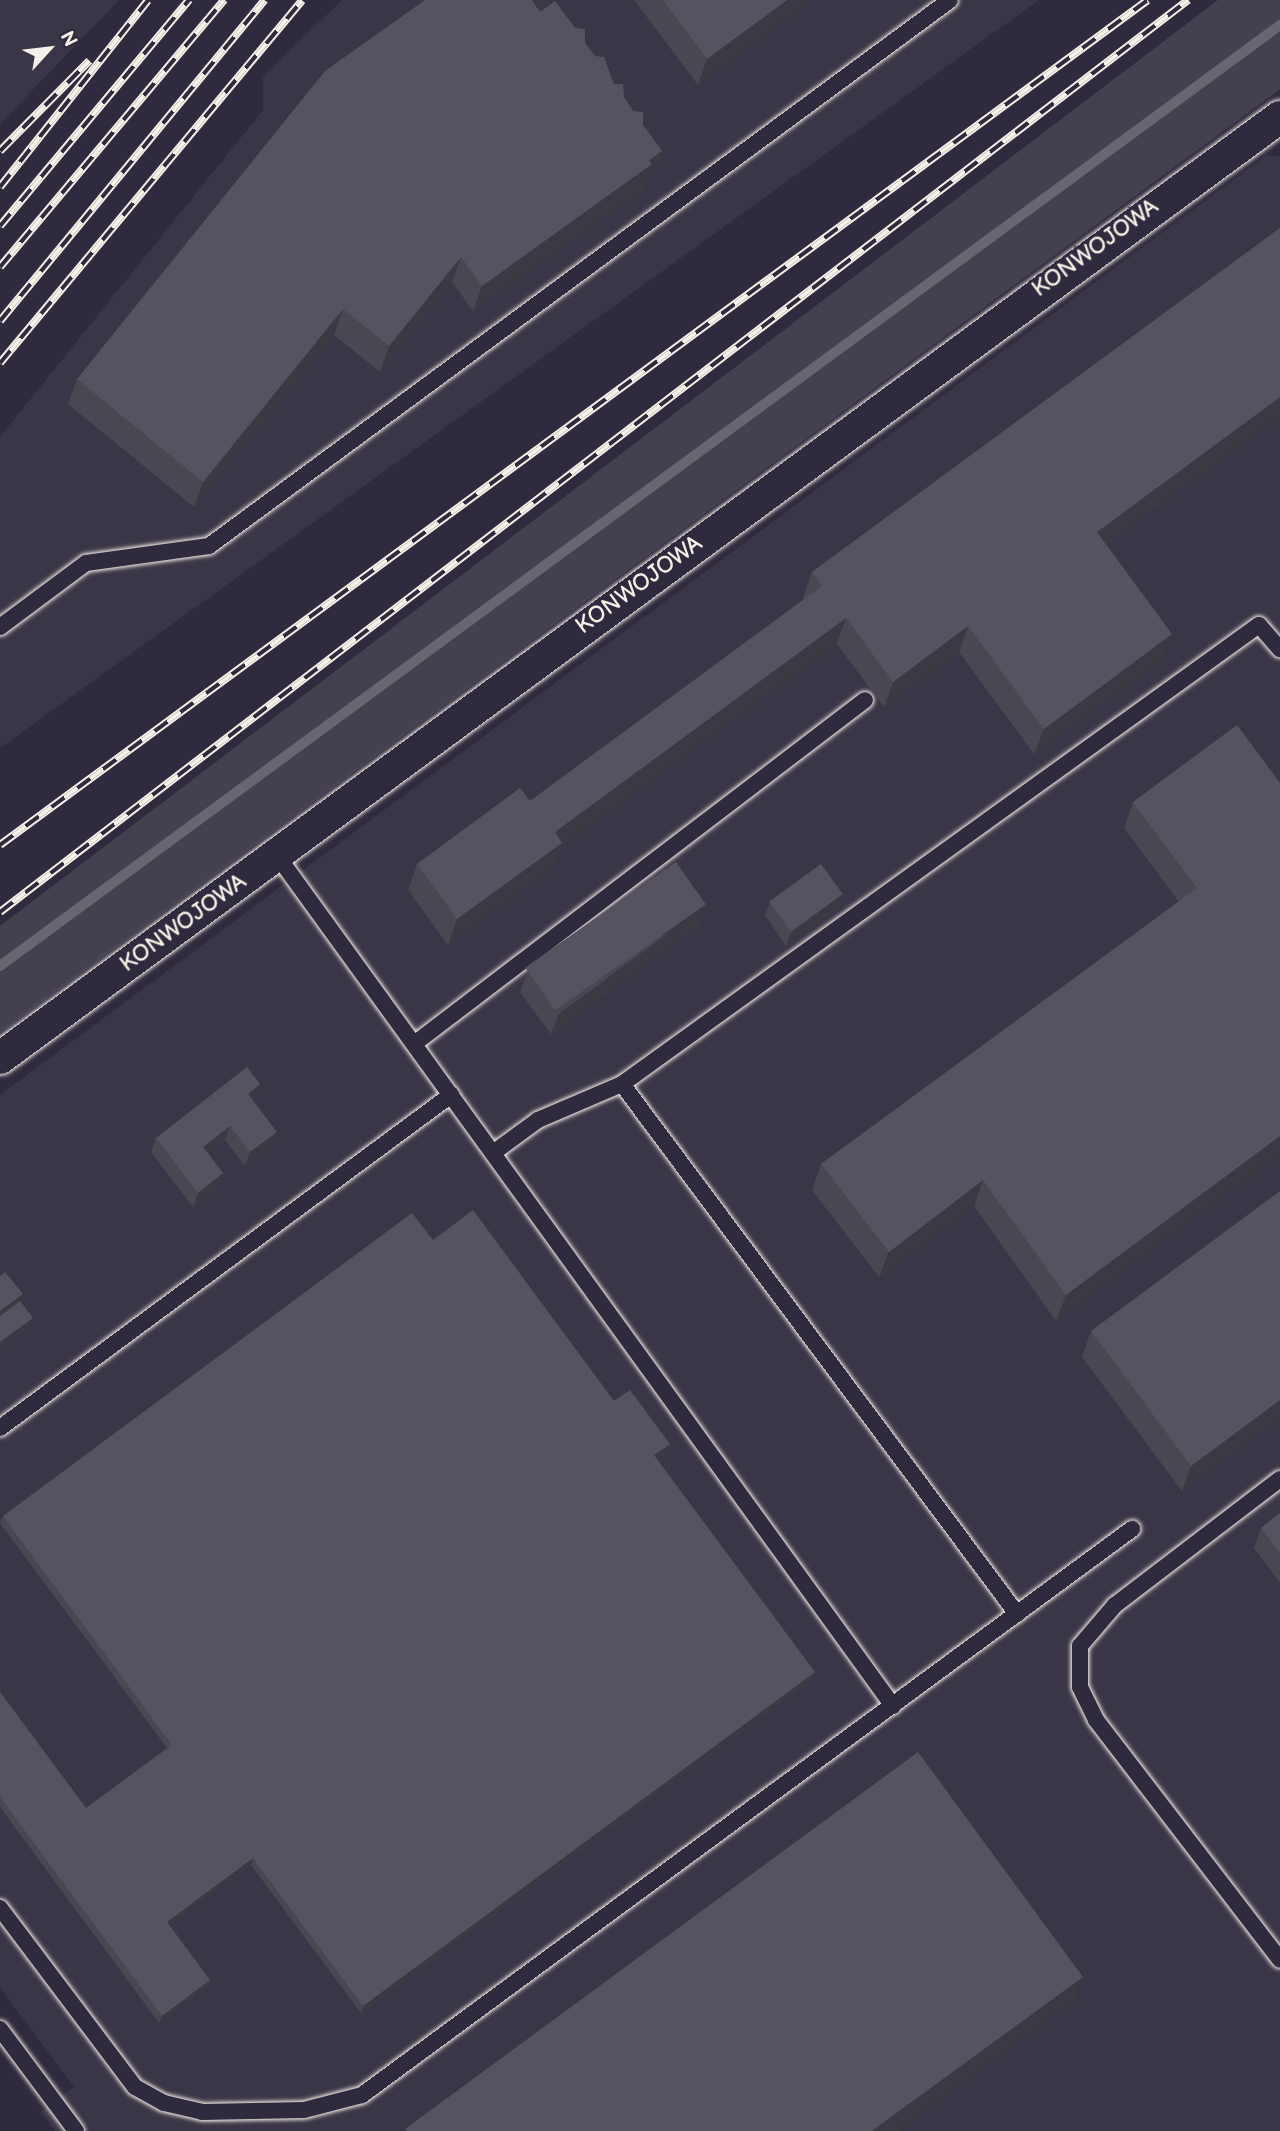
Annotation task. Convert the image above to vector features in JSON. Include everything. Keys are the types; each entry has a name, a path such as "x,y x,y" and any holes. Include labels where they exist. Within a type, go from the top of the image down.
{"street":[{"name":"KONWOJOWA","path":"0,1058 1280,117"}],"lane":[{"path":"0,627 86,563 209,546 950,0"},
{"path":"493,1153 538,1120 622,1084 1259,625 1280,649"},
{"path":"414,1044 865,700"},
{"path":"276,854 893,1706"},
{"path":"622,1084 1017,1614"},
{"path":"0,1428 451,1096"},
{"path":"1280,1479 1115,1605 1080,1646 1080,1687 1096,1720 1280,1960"},
{"path":"0,1908 135,2087 164,2103 202,2112 304,2110 362,2095 1132,1529"},
{"path":"0,2029 76,2131"}],"shaded area":[{"path":"0,0 119,0 0,124"},
{"path":"342,0 1039,0 0,748 0,437 263,110 263,76"},
{"path":"1218,0 1280,0 1280,89 0,1033 0,926"},
{"path":"1267,155 1280,157 1280,2131 55,2131 41,2112 74,2087 0,1987 0,1095"}],"building":[{"path":"425,0 532,0 540,12 555,1 575,28 585,29 585,43 595,56 604,57 614,84 623,84 624,97 633,111 643,112 643,125 662,151 649,160 652,164 482,286 461,257 389,346 343,309 203,482 77,379 325,71"},
{"path":"663,0 787,0 707,59"},
{"path":"1280,228 1280,397 1097,532 1172,634 1044,729 968,626 893,682 846,618 555,832 562,843 457,919 417,864 520,788 530,801 822,586 812,572"},
{"path":"1237,725 1280,783 1280,1136 1066,1295 983,1180 889,1252 821,1164 1197,888 1133,802"},
{"path":"676,862 706,905 555,1010 525,968"},
{"path":"821,864 843,894 791,932 769,902"},
{"path":"247,1067 260,1084 248,1094 277,1132 250,1152 230,1126 203,1147 223,1173 198,1193 156,1138"},
{"path":"1280,1191 1280,1400 1191,1466 1091,1331"},
{"path":"473,1210 614,1401 630,1390 670,1444 654,1455 815,1672 363,2006 253,1858 167,1922 210,1980 162,2016 0,1797 0,1692 86,1808 172,1745 3,1516 412,1213 433,1240"},
{"path":"5,1272 23,1294 0,1311 0,1276"},
{"path":"20,1301 33,1318 0,1342 0,1316"},
{"path":"1280,1513 1280,1553 1261,1528"},
{"path":"918,1752 1083,1977 872,2131 405,2129"}],"waterway":[{"path":"0,966 1280,25"}],"railway":[{"path":"0,187 148,0"},
{"path":"0,226 189,0"},
{"path":"0,267 224,0"},
{"path":"0,321 265,0"},
{"path":"0,363 302,0"},
{"path":"0,845 1148,0"},
{"path":"0,912 1188,0"},
{"path":"0,151 89,61"}]}
